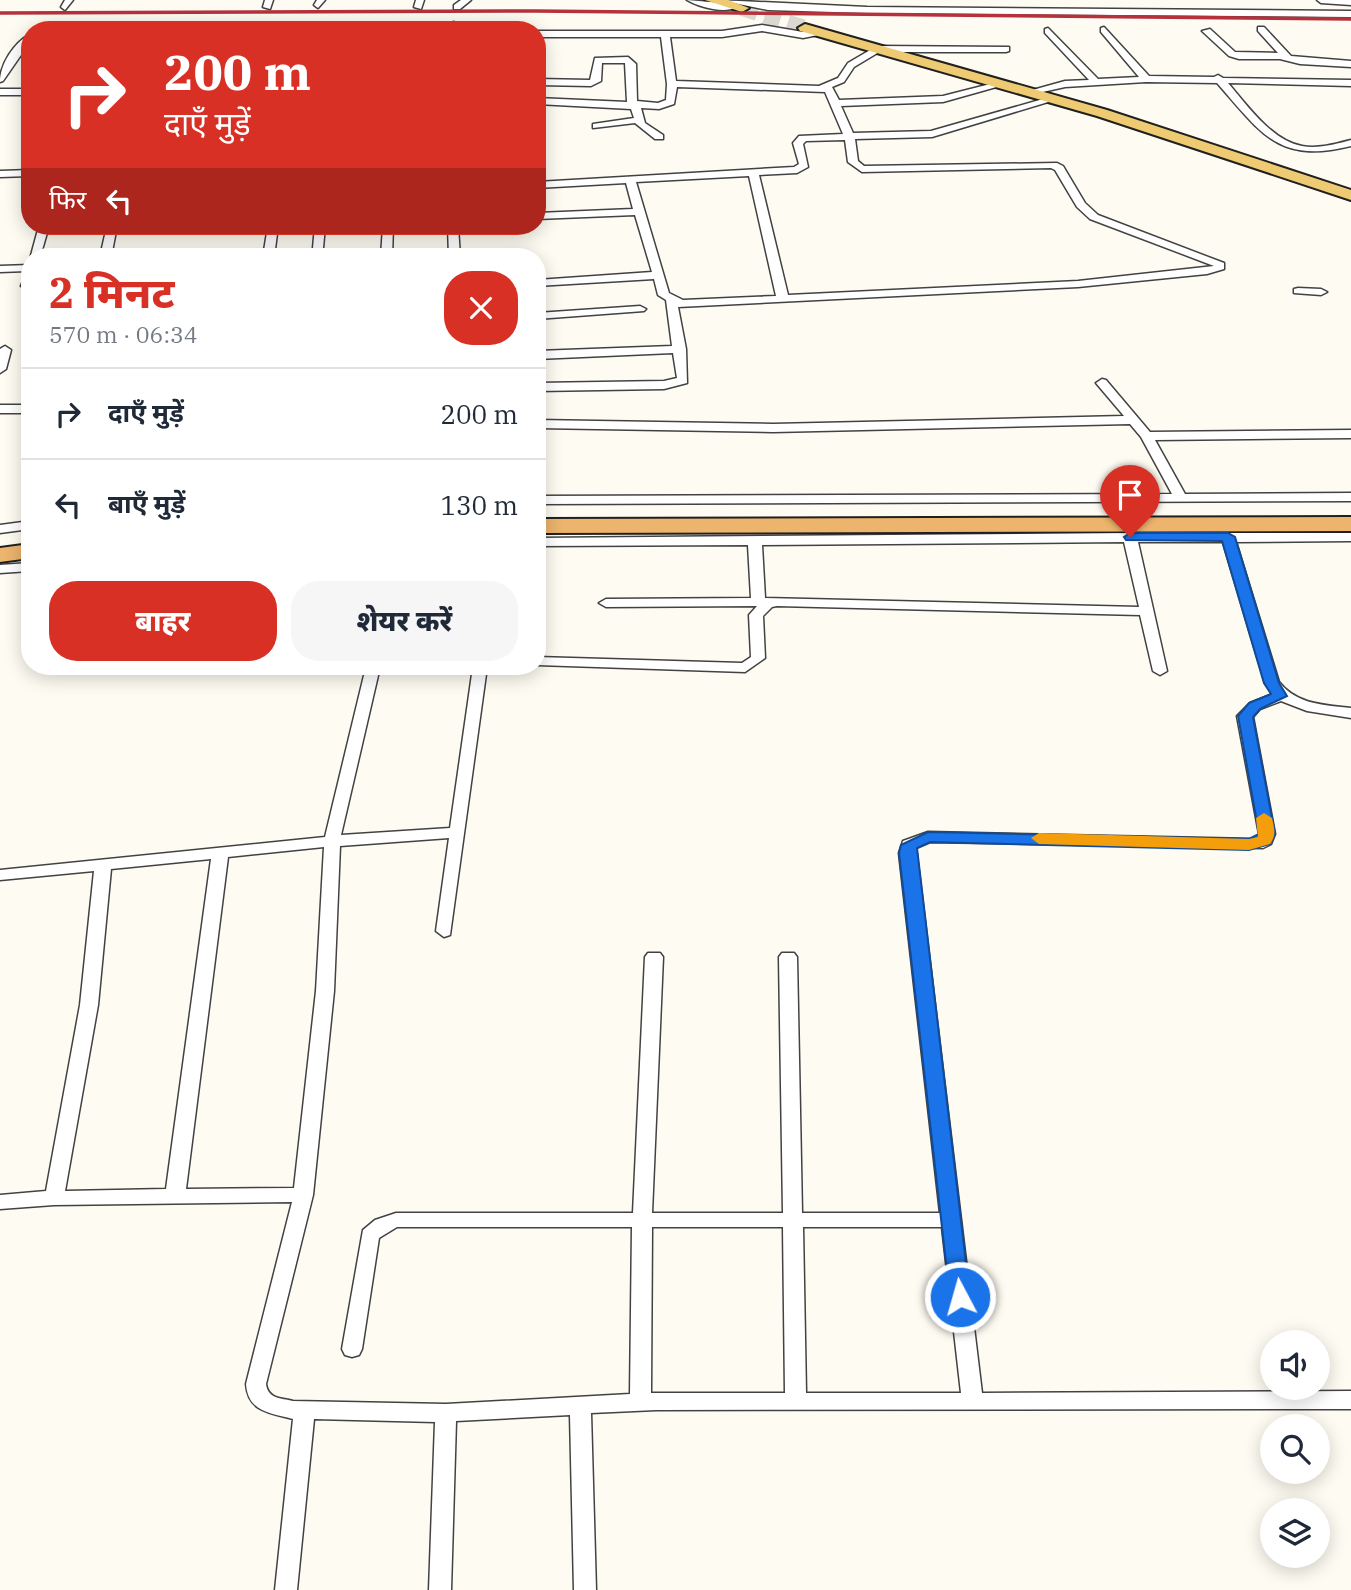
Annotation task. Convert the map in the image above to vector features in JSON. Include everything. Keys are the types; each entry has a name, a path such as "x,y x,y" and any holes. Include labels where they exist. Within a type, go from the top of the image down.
{"highway":[{"path":"546,509 1351,508"},
{"path":"546,526 1351,524"},
{"path":"0,538 21,536"},
{"path":"0,555 21,552"}],"main road":[{"path":"712,0 733,5"},
{"path":"805,28 1053,99 1351,195"}],"street":[{"path":"457,6 467,0"},
{"path":"691,0 717,7 733,5 867,10 1351,14"},
{"path":"797,8 809,0"},
{"path":"859,0 867,10"},
{"path":"1045,12 1046,0"},
{"path":"1228,0 1236,13"},
{"path":"1321,0 1351,2"},
{"path":"546,34 733,33 762,28 803,35 822,33"},
{"path":"1261,29 1287,57"},
{"path":"1104,30 1146,79"},
{"path":"1048,31 1096,81"},
{"path":"1207,31 1232,54 1351,64"},
{"path":"635,34 628,60 631,64 632,104 636,108 638,120 659,137"},
{"path":"546,101 667,105 671,102 672,84 665,34"},
{"path":"1,75 19,48"},
{"path":"822,87 841,80 851,65 877,49 1006,49"},
{"path":"546,82 590,83 596,81 598,60 628,60"},
{"path":"1218,78 1249,113 1289,145 1304,149 1351,143"},
{"path":"1032,93 1065,84 1146,79 1218,78 1294,84 1351,83"},
{"path":"630,179 664,295 671,301 697,304 1128,281 1207,271 1218,269 1220,265 1094,217 1085,211 1059,169 1053,165 872,171 853,162 849,136 829,89 672,84"},
{"path":"836,103 943,99 1002,84"},
{"path":"0,92 21,92"},
{"path":"546,184 753,173 803,167 798,143 803,138 932,134 1053,99"},
{"path":"597,126 638,120"},
{"path":"1,176 21,172"},
{"path":"753,173 783,299"},
{"path":"546,216 640,212"},
{"path":"318,248 319,235"},
{"path":"0,269 21,268"},
{"path":"546,282 659,275"},
{"path":"1298,291 1321,292"},
{"path":"546,387 675,383 685,376 671,301"},
{"path":"546,315 640,309"},
{"path":"546,355 680,349"},
{"path":"0,369 5,350"},
{"path":"1102,383 1147,436 1181,498"},
{"path":"0,409 21,409"},
{"path":"546,424 773,428 1133,420"},
{"path":"1147,436 1351,434"},
{"path":"546,500 1351,497"},
{"path":"0,529 21,526"},
{"path":"1130,537 1160,671"},
{"path":"1228,537 1272,683 1280,696 1293,703 1351,713"},
{"path":"546,541 1351,537"},
{"path":"755,540 758,602"},
{"path":"0,569 21,568"},
{"path":"606,603 777,602 1145,611"},
{"path":"546,661 745,667 758,658 756,615 767,604 777,602"},
{"path":"371,675 332,841 325,991 303,1195 256,1384 257,1395 265,1403 304,1410 446,1413 640,1402 1351,1399"},
{"path":"444,931 479,675"},
{"path":"972,1401 907,853 909,845 928,837 1257,844 1265,840 1267,834 1245,716 1255,706 1280,696"},
{"path":"0,875 332,841 458,832"},
{"path":"175,1197 200,1027 220,853"},
{"path":"54,1198 86,1024 103,864"},
{"path":"640,1402 642,1220 654,957"},
{"path":"788,957 796,1401"},
{"path":"0,1202 54,1198 303,1195"},
{"path":"352,1349 370,1235 382,1225 396,1220 951,1220"},
{"path":"580,1406 585,1590"},
{"path":"286,1590 304,1410"},
{"path":"440,1590 446,1413"}],"tunnel":[{"path":"742,8 805,28"}],"railway":[{"path":"0,13 535,11 1351,19"}],"slow traffic":[{"path":"1039,838 1257,844 1265,840 1267,834 1264,818"}],"route":[{"path":"960,1297 907,853 909,845 917,839 928,837 1257,844 1265,840 1267,834 1245,716 1255,706 1280,696 1272,683 1228,537 1130,537"}]}
